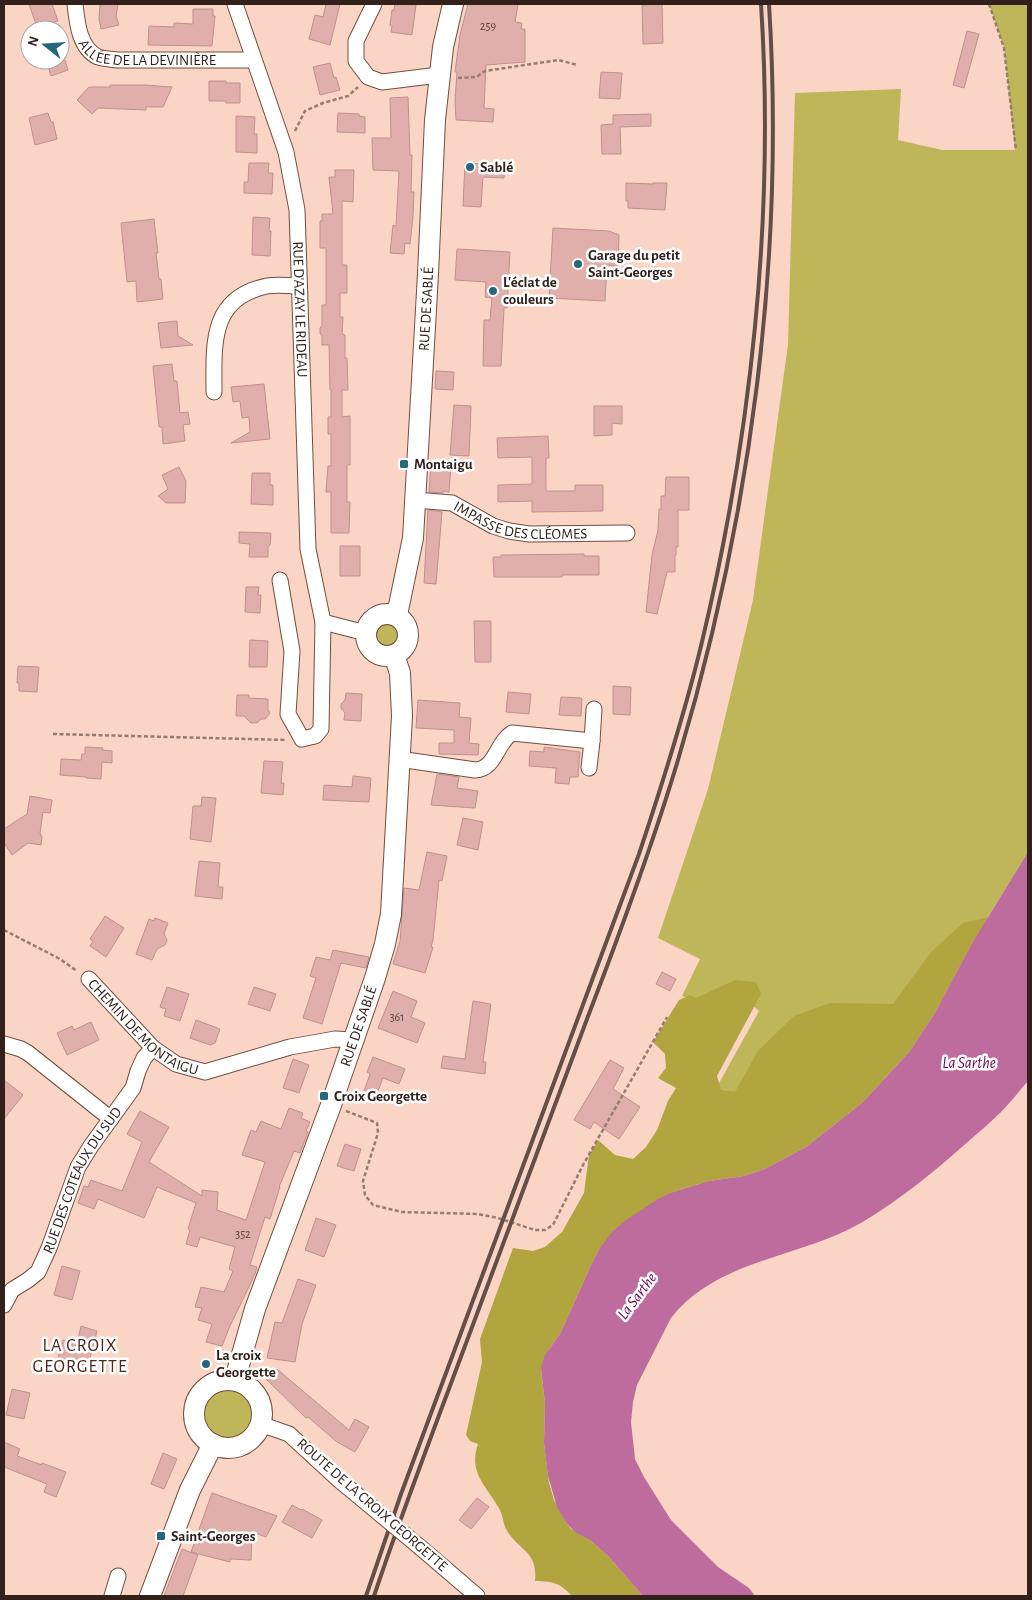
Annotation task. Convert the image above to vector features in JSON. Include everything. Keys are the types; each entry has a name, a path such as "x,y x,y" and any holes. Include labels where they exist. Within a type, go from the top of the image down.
{"main road":[{"name":"RUE DE SABLÉ","path":"397,615 413,538 428,274 434,126 443,47 453,4"},
{"path":"383,614 397,615 407,625 409,632 406,646 401,652 394,655 387,656 374,652 367,640 366,633 371,620 383,614"},
{"name":"RUE DE SABLÉ","path":"232,1380 237,1372 255,1309 354,1040 380,961 391,914 402,716 400,673 394,655"},
{"path":"222,1380 232,1380 250,1388 256,1396 262,1414 260,1424 255,1434 246,1442 236,1447 224,1447 213,1444 201,1434 195,1420 194,1409 203,1390 222,1380"},
{"path":"150,1596 190,1490 213,1444"}],"street":[{"name":"ALLÉE DE LA DEVINIÈRE","path":"75,4 77,24 85,47 98,57 118,60 253,60"},
{"name":"RUE D'AZAY LE RIDEAU","path":"235,4 286,152 297,210 308,549 323,622 321,729 315,736 302,739"},
{"path":"374,4 356,41 356,61 368,77 382,82 439,77"},
{"path":"214,392 214,346 219,322 230,304 247,293 268,286 298,286"},
{"name":"IMPASSE DES CLÉOMES","path":"415,500 452,504 493,526 509,531 529,534 627,533"},
{"path":"280,580 292,651 288,714 302,739"},
{"path":"323,622 366,633"},
{"path":"589,768 594,709"},
{"path":"399,759 482,770 489,766 507,736 512,733 592,741"},
{"name":"CHEMIN DE MONTAIGU","path":"88,979 153,1048 176,1064 205,1072 290,1047 335,1039 354,1040"},
{"path":"4,1044 22,1049 28,1053 111,1119"},
{"name":"RUE DES COTEAUX DU SUD","path":"4,1305 12,1290 38,1272 49,1248 78,1167 91,1146 134,1088 144,1058 153,1048"},
{"name":"ROUTE DE LA CROIX GEORGETTE","path":"260,1424 289,1434 339,1480 477,1596"},
{"path":"112,1596 118,1576"}],"path":[{"path":"989,4 1004,48 1016,150"},
{"path":"439,77 476,77 485,71 558,60 578,65"},
{"path":"283,144 294,133 305,111 323,103 348,96 368,77"},
{"path":"53,734 302,739"},
{"name":"CHEMIN DE MONTAIGU","path":"4,930 60,958 88,979"},
{"path":"331,1106 377,1123 378,1133 363,1181 365,1195 372,1205 402,1212 478,1214 498,1218 534,1230 545,1230 553,1225 583,1165 667,1017"}],"shaded area":[{"path":"989,4 1028,4 1028,852 971,945 935,1013 698,1121 759,1011 738,993 720,1011 682,996 700,959 658,938 708,789 753,600 788,344 795,93 901,89 898,140 942,150 1015,150 1004,48"},
{"path":"387,623 395,626 398,634 395,642 387,645 379,642 376,634 379,626"},
{"path":"989,917 971,945 935,1013 910,1051 863,1102 806,1147 765,1169 744,1176 709,1181 673,1192 600,1248 561,1332 549,1349 541,1369 545,1404 544,1443 549,1483 554,1500 567,1524 571,1529 590,1540 609,1557 643,1596 572,1596 556,1584 535,1581 535,1571 530,1557 506,1529 500,1510 480,1479 475,1463 478,1444 470,1441 466,1435 482,1362 480,1339 513,1248 533,1251 545,1247 562,1232 584,1193 589,1155 598,1140 615,1155 633,1159 646,1147 657,1130 668,1101 676,1088 658,1078 666,1068 665,1054 653,1042 679,1000 690,995 696,998 735,980 756,982 761,994 717,1076 721,1090 735,1092 758,1051 794,1016 830,1003 893,1004 931,952 963,923"},
{"path":"228,1386 239,1388 248,1394 254,1403 256,1414 254,1425 248,1434 239,1440 228,1442 217,1440 208,1434 202,1425 200,1414 202,1403 208,1394 217,1388"}],"water":[{"name":"La Sarthe","path":"1028,852 1028,1081 989,1123 890,1205 837,1235 735,1271 712,1283 690,1298 671,1318 637,1385 631,1422 635,1459 671,1520 718,1567 749,1588 755,1596 643,1596 609,1557 590,1540 575,1532 567,1524 557,1507 548,1476 544,1443 545,1404 541,1368 545,1355 561,1332 592,1263 612,1232 626,1220 658,1199 673,1192 709,1181 744,1176 765,1169 806,1147 863,1102 910,1051 935,1013 971,945"}],"building":[{"path":"29,4 52,4 58,20 35,20"},
{"path":"100,4 118,4 116,16 119,25 101,29 99,19"},
{"path":"326,4 340,4 330,45 309,39 315,15 323,17"},
{"path":"395,4 416,5 412,35 391,32 392,10 394,10"},
{"path":"468,4 518,4 515,22 522,23 521,29 525,29 525,62 486,65 484,108 494,109 493,122 456,120 457,72 455,72 460,35"},
{"path":"662,4 663,43 643,44 642,5"},
{"path":"193,9 213,9 213,16 215,16 212,46 148,45 149,26 174,27 174,23 193,24"},
{"path":"967,31 979,34 964,88 953,85"},
{"path":"330,63 340,90 320,95 313,67"},
{"path":"49,70 68,70 51,76"},
{"path":"601,72 622,73 620,99 599,98"},
{"path":"209,81 240,83 240,103 209,101"},
{"path":"110,85 172,87 163,107 146,107 146,110 98,108 92,114 77,100 89,87 110,87"},
{"path":"408,97 410,155 412,155 411,192 414,192 410,244 405,243 404,254 390,253 393,225 396,226 399,171 373,170 372,138 391,138 390,98"},
{"path":"48,113 51,122 53,122 57,139 35,145 29,118"},
{"path":"338,113 359,114 359,116 365,117 365,133 337,132"},
{"path":"651,114 651,126 620,127 621,154 602,154 601,125 613,124 613,115"},
{"path":"236,116 255,117 254,134 257,134 257,153 236,152"},
{"path":"249,163 269,163 268,173 273,173 272,194 244,193 244,182 248,182"},
{"path":"465,163 505,165 504,178 483,177 481,207 463,206"},
{"path":"335,170 354,170 353,202 342,201 342,265 347,265 347,293 340,293 340,317 343,317 342,334 345,335 348,390 342,390 342,417 350,416 350,465 347,465 347,502 350,502 349,533 331,533 331,492 326,492 328,466 331,466 331,434 328,434 328,417 331,417 331,390 329,345 322,345 322,336 320,334 322,305 326,305 326,248 320,248 320,221 322,221 322,214 333,214 329,177 335,177"},
{"path":"626,183 667,183 665,210 628,208"},
{"path":"253,217 270,218 270,256 252,255"},
{"path":"154,219 158,253 156,253 163,299 137,302 136,281 127,282 121,223"},
{"path":"553,228 609,231 619,235 618,266 607,265 605,301 549,298"},
{"path":"457,249 510,252 507,308 504,308 501,366 483,366 484,320 490,320 492,298 485,297 486,282 455,280"},
{"path":"177,321 178,336 193,345 161,348 158,323"},
{"path":"172,364 174,381 177,381 180,413 188,412 190,424 183,425 185,441 163,444 162,427 159,427 153,366"},
{"path":"436,371 454,372 453,390 435,389"},
{"path":"264,384 270,439 231,443 250,432 249,417 242,418 240,401 233,402 231,387"},
{"path":"454,405 471,406 469,456 450,455"},
{"path":"594,406 622,406 622,424 612,423 612,435 594,436"},
{"path":"548,436 549,458 546,458 546,491 575,491 575,485 603,485 603,511 532,512 532,501 498,502 498,485 532,484 532,457 498,458 497,438"},
{"path":"431,463 451,465 449,492 429,492"},
{"path":"179,467 186,481 185,503 166,503 158,496 168,489 162,475"},
{"path":"252,473 270,473 270,485 273,485 273,505 251,504"},
{"path":"666,477 689,477 689,510 678,510 678,547 676,547 675,555 675,572 667,572 657,614 646,612 652,555 658,530 661,496 665,496"},
{"path":"428,510 442,512 436,584 424,583"},
{"path":"239,532 271,533 268,557 249,557 250,544 239,543"},
{"path":"340,546 360,546 360,576 340,576"},
{"path":"584,554 584,556 599,556 599,575 494,577 493,557 501,557 501,555"},
{"path":"246,587 259,587 258,595 261,595 260,613 245,612"},
{"path":"474,621 491,621 491,662 475,662"},
{"path":"250,640 268,641 267,667 249,667"},
{"path":"18,666 39,667 37,692 19,691 19,683 17,683"},
{"path":"613,686 631,687 630,715 613,714"},
{"path":"508,692 531,694 529,714 506,712"},
{"path":"346,693 362,694 361,721 344,720 345,713 341,708 341,704 345,700"},
{"path":"237,695 249,695 249,698 268,699 268,710 270,713 265,719 261,719 257,723 251,723 244,716 236,716"},
{"path":"561,697 582,698 581,716 559,715"},
{"path":"418,700 460,703 459,717 471,718 469,743 479,744 478,755 439,754 439,743 454,743 454,730 416,728"},
{"path":"85,747 103,748 102,750 112,751 112,763 102,762 101,779 60,775 61,759 81,760 82,754 85,754"},
{"path":"544,747 580,752 578,777 570,777 569,784 555,783 556,768 529,766 530,751 544,752"},
{"path":"264,761 283,762 281,783 284,783 283,795 261,793"},
{"path":"437,774 459,777 457,788 478,791 475,808 431,805"},
{"path":"353,776 371,778 369,802 323,800 324,785 352,787"},
{"path":"30,796 52,800 50,813 43,812 40,833 42,837 41,845 28,843 12,855 4,843 4,829 27,814"},
{"path":"202,797 216,798 211,842 190,839 193,806 201,806"},
{"path":"463,818 483,822 478,850 457,845"},
{"path":"427,852 447,856 442,881 439,880 431,947 433,947 425,973 393,964 400,941 404,888 419,890"},
{"path":"199,861 220,863 218,887 223,887 222,899 195,896"},
{"path":"105,916 124,928 106,957 90,946 93,941 90,939"},
{"path":"155,918 168,923 164,934 167,940 165,945 157,949 152,960 136,954 149,919 154,921"},
{"path":"333,950 369,957 366,968 341,963 322,1024 303,1018 316,978 310,976 316,957 330,960"},
{"path":"662,972 676,979 670,991 656,984"},
{"path":"167,987 189,994 180,1021 164,1016 166,1009 160,1007"},
{"path":"254,987 276,994 270,1011 248,1004"},
{"path":"393,991 417,1001 411,1017 425,1023 417,1043 378,1028"},
{"path":"473,1001 491,1004 483,1062 486,1062 485,1074 441,1068 443,1056 465,1059"},
{"path":"196,1020 220,1029 215,1043 210,1045 190,1038"},
{"path":"91,1022 99,1040 67,1055 57,1033 72,1026 74,1030"},
{"path":"373,1057 405,1069 399,1084 383,1078 376,1096 364,1091 370,1074 367,1072"},
{"path":"293,1059 309,1065 299,1093 283,1088"},
{"path":"610,1060 624,1068 613,1089 640,1107 619,1139 594,1122 590,1129 574,1120"},
{"path":"4,1080 23,1095 4,1119"},
{"path":"289,1108 303,1113 301,1118 310,1122 306,1131 308,1132 300,1153 294,1151 279,1187 270,1219 265,1217 250,1265 257,1267 255,1274 222,1346 206,1342 212,1324 198,1320 202,1308 195,1307 201,1287 224,1292 233,1271 229,1269 235,1247 200,1237 197,1247 186,1244 190,1230 188,1229 196,1203 157,1187 144,1218 98,1199 94,1209 78,1203 84,1186 88,1187 91,1180 122,1191 142,1142 127,1134 140,1111 169,1127 149,1162 202,1196 202,1190 218,1192 217,1210 246,1220 265,1162 242,1155 251,1130 256,1132 261,1121 281,1129"},
{"path":"345,1144 361,1149 354,1171 337,1166"},
{"path":"316,1218 336,1225 324,1257 305,1250"},
{"path":"62,1266 80,1271 72,1300 54,1295"},
{"path":"298,1279 316,1285 302,1324 295,1362 267,1358 275,1322 282,1323"},
{"path":"81,1326 97,1331 88,1366 58,1358 63,1340 77,1344"},
{"path":"277,1369 349,1430 355,1419 369,1427 355,1452 337,1442 308,1417 306,1418 266,1379"},
{"path":"12,1389 30,1393 24,1419 6,1415"},
{"path":"4,1442 20,1449 17,1456 66,1472 56,1497 44,1492 47,1484 4,1467"},
{"path":"163,1453 177,1459 164,1489 151,1484"},
{"path":"212,1493 277,1516 266,1537 252,1532 251,1560 230,1559 230,1562 191,1552"},
{"path":"477,1498 489,1507 471,1529 459,1520"},
{"path":"292,1505 322,1520 312,1538 282,1522"},
{"path":"182,1549 198,1555 183,1596 164,1596"}],"railway":[{"path":"366,1596 401,1494 639,854 672,750 701,646 719,567 733,488 746,408 755,327 765,165 761,4"},
{"path":"374,1596 417,1475 635,890 668,793 704,668 725,575 743,481 757,386 772,195 773,99 769,4"}],"place":[{"name":"Sablé","path":"470,167"},
{"name":"Garage du petit Saint-Georges","path":"578,264"},
{"name":"L'éclat de couleurs","path":"493,291"},
{"name":"Montaigu","path":"404,464"},
{"name":"Croix Georgette","path":"324,1096"},
{"name":"La croix Georgette","path":"206,1364"},
{"name":"Saint-Georges","path":"161,1536"}],"district":[{"name":"LA CROIX GEORGETTE","path":"80,1356"}]}
